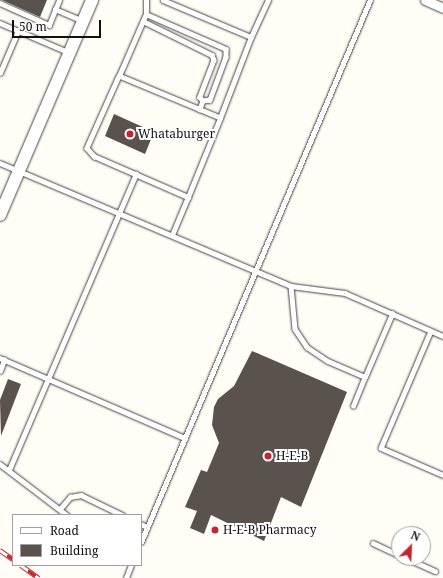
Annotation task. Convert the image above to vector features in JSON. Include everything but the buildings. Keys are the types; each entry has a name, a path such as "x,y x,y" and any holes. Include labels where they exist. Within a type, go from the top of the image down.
{"street":[{"path":"0,215 92,0"},
{"path":"425,0 443,8"}],"lane":[{"path":"7,6 10,0"},
{"path":"0,3 49,25 59,0"},
{"path":"146,0 146,14 87,148 94,156 188,196"},
{"path":"163,0 252,38"},
{"path":"172,235 268,0"},
{"path":"142,540 370,0"},
{"path":"55,9 83,21"},
{"path":"146,14 226,49 226,57 210,100 203,102"},
{"path":"143,21 212,55 214,60 200,97 203,102"},
{"path":"0,23 70,52"},
{"path":"0,73 18,31"},
{"path":"118,76 220,118"},
{"path":"200,110 203,102"},
{"path":"0,163 291,286 345,293 443,336"},
{"path":"8,470 136,174"},
{"path":"291,286 295,329 307,347 328,361 365,377"},
{"path":"353,406 392,314"},
{"path":"431,331 381,448 443,475"},
{"path":"0,370 2,359 185,438"},
{"path":"0,464 66,514"},
{"path":"60,509 70,497 81,495 120,514"},
{"path":"142,524 147,527"},
{"path":"373,543 391,551"},
{"path":"126,578 131,566"},
{"path":"424,566 435,571"}],"railway":[{"path":"0,550 12,558"},
{"path":"22,566 39,578"}],"place":[{"name":"Whataburger","path":"130,134"},
{"name":"H-E-B","path":"268,456"},
{"name":"H-E-B Pharmacy","path":"215,530"}]}
